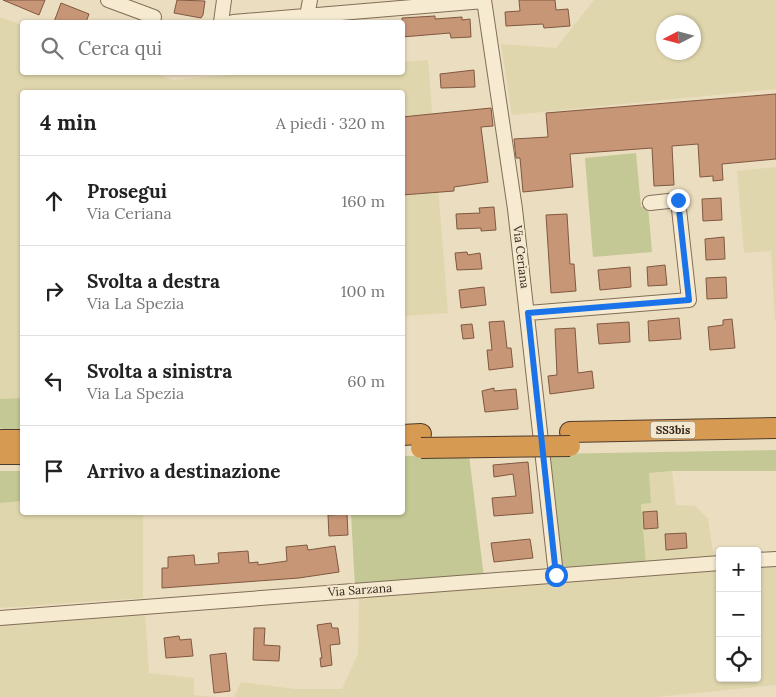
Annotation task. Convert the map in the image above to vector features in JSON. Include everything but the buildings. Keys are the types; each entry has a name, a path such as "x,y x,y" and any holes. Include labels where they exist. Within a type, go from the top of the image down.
{"highway":[{"name":"SS3bis","path":"570,439 776,428"},
{"name":"SS3bis","path":"412,441 570,439 776,442"},
{"path":"0,440 20,440"},
{"path":"0,454 20,454"}],"street":[{"path":"108,0 154,17"},
{"path":"221,20 224,0"},
{"path":"307,16 310,0"},
{"path":"258,20 394,5 484,1"},
{"name":"Via Ceriana","path":"484,1 528,313 556,575"},
{"path":"528,313 689,300 678,200 650,202"},
{"path":"761,560 776,559"},
{"name":"Via Sarzana","path":"0,618 716,563"}],"shaded area":[{"path":"594,0 776,0 776,89 512,115 501,44 556,48"},
{"path":"0,17 20,24 20,75 159,75 173,80 231,75 405,75 405,62 428,60 448,313 405,316 405,90 20,90 20,398 0,399"},
{"path":"776,167 775,320 771,251 744,253 737,171"},
{"path":"672,471 676,505 695,506 708,519 714,559 646,564 641,503 651,502 648,473"},
{"path":"20,501 20,515 143,515 143,598 0,608 0,503"},
{"path":"776,561 776,685 656,697 234,697 241,682 295,689 342,689 358,654 359,598 566,578 716,566 716,682 761,682 761,563"},
{"path":"145,612 149,673 194,678 194,695 216,697 0,697 0,624"}],"green space":[{"path":"636,153 641,207 648,206 652,252 593,257 585,158"},
{"path":"20,398 20,433 0,428 0,399"},
{"path":"776,450 776,471 672,471 649,473 651,503 641,504 646,564 563,571 548,454"},
{"path":"469,455 484,578 355,587 351,515 405,515 405,456"},
{"path":"0,471 20,471 20,501 0,503"}],"route":[{"path":"556,575 528,313 689,300 678,200"}]}
